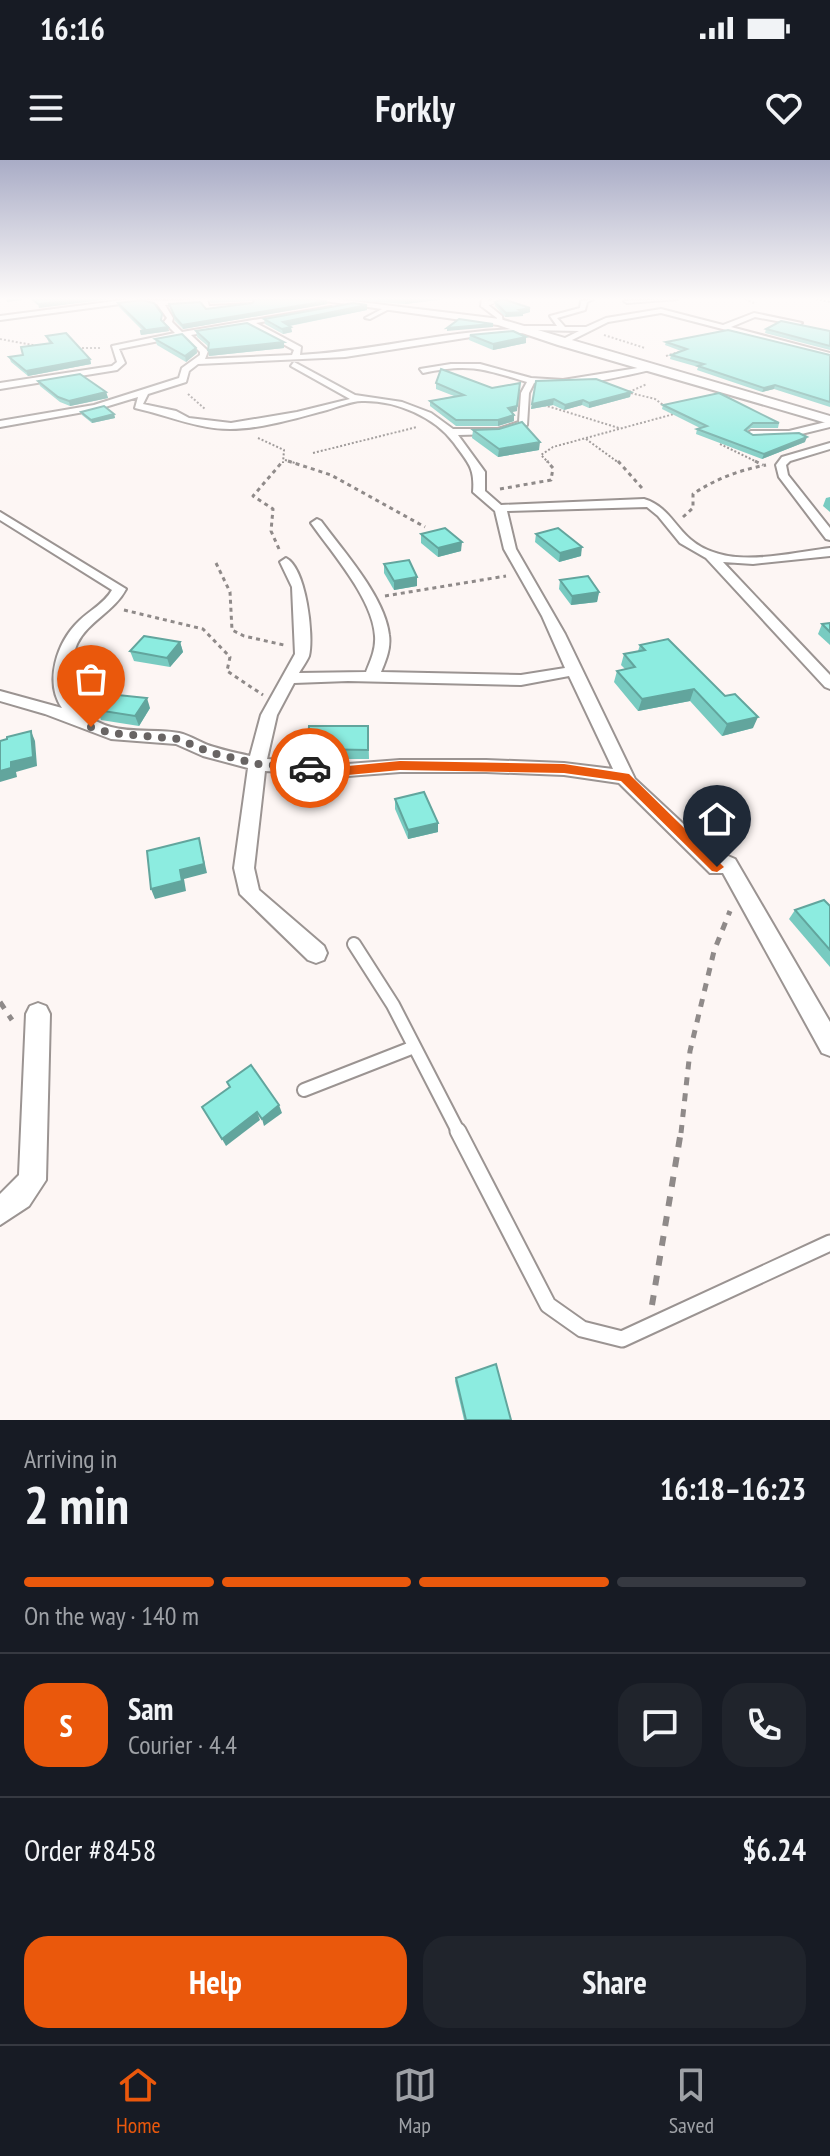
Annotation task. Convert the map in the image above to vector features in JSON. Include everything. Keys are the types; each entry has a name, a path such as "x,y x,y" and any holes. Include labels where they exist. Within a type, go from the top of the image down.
{"main road":[{"path":"613,358 830,422"}],"street":[{"path":"0,386 114,368 121,363 119,358"},
{"path":"199,362 201,358"},
{"path":"0,424 64,414 144,394 180,382 185,379 187,368 199,362 317,358"},
{"path":"294,360 323,382 359,399 407,406 445,428 480,472 479,492 500,508 627,501 648,504 664,513 684,540 712,558 826,676"},
{"path":"423,371 454,366 493,368 532,380 569,382 614,377 641,366"},
{"path":"445,428 504,431 521,426 524,423 525,393 532,380"},
{"path":"144,394 138,406 173,413 187,421 234,426 297,415 359,399"},
{"path":"751,434 789,434 830,422"},
{"path":"830,446 784,461 783,475 830,536"},
{"path":"500,508 503,531 520,573 558,629 574,671 624,777 722,865 740,886 830,1045"},
{"path":"0,515 116,585 118,592 78,630 68,648 63,672 63,696 76,715 91,727"},
{"path":"317,523 355,574 382,630 383,646 372,677"},
{"path":"712,558 734,561 830,552"},
{"path":"286,562 299,587 302,648 298,666 275,704 257,764 244,868 250,894 316,953"},
{"path":"290,678 305,675 521,680 574,671"},
{"path":"0,696 51,710 111,733 179,739 209,752 257,764 348,770 400,766 486,766 564,769 624,777"},
{"path":"0,1211 19,1196 32,1180 38,1014"}],"lane":[{"path":"354,944 393,1005 548,1305 571,1325 602,1337 622,1339 830,1243"},
{"path":"304,1090 414,1047"}],"path":[{"path":"641,366 662,358"},
{"path":"479,492 545,483 551,480 553,468 541,454 584,437 682,411 661,405 655,399 619,390 614,377"},
{"path":"180,382 218,424 284,450 285,460 253,496 273,509 271,531 286,562"},
{"path":"525,393 552,409 622,429"},
{"path":"313,453 355,444 370,435 445,428"},
{"path":"584,437 612,455 640,484 648,504"},
{"path":"720,444 765,465"},
{"path":"285,460 331,475 425,527"},
{"path":"672,523 693,508 693,494 701,488 753,466 784,461"},
{"path":"216,563 230,592 232,630 244,636 302,648"},
{"path":"368,601 520,573"},
{"path":"106,606 190,623 203,629 230,657 227,671 275,704"},
{"path":"648,1328 684,1116 690,1051 714,951 740,886"},
{"path":"0,1002 12,1020"}],"building":[{"path":"10,358 90,359 26,371"},
{"path":"681,358 830,358 830,402 775,385 764,388 698,366 704,364"},
{"path":"441,369 492,388 520,383 517,406 508,408 514,415 498,420 456,420 430,401 464,395 436,383"},
{"path":"80,374 106,392 69,401 58,397 38,381"},
{"path":"596,379 631,392 589,403 583,400 565,405 554,399 532,404 536,381"},
{"path":"719,393 779,423 753,423 745,430 753,435 799,433 807,437 764,454 697,429 707,426 663,405"},
{"path":"104,406 114,414 91,420 81,412"},
{"path":"522,422 540,442 499,449 473,430 499,429"},
{"path":"445,528 462,542 438,548 421,534"},
{"path":"558,528 582,547 560,553 536,534"},
{"path":"409,560 417,577 394,581 384,564"},
{"path":"588,576 599,592 572,596 560,580"},
{"path":"144,636 180,642 167,658 130,651"},
{"path":"668,639 725,696 735,694 758,717 727,724 694,689 642,699 617,671 635,667 624,654 645,650 640,645"},
{"path":"108,694 147,698 135,716 97,710"},
{"path":"309,726 368,726 368,750 308,749"},
{"path":"31,731 33,757 11,762 11,768 0,771 0,741"},
{"path":"424,792 438,823 408,830 395,799"},
{"path":"199,838 204,864 180,870 182,881 151,889 147,851"},
{"path":"824,900 830,906 830,950 795,910"},
{"path":"251,1065 279,1105 262,1119 257,1112 222,1139 202,1107 230,1087 227,1082"},
{"path":"496,1364 511,1420 466,1420 456,1378"}],"way so far":[{"path":"91,727 111,733 179,739 209,752 257,764 310,768"}],"route":[{"path":"310,768 348,770 400,766 486,766 564,769 624,777 717,867"}]}
